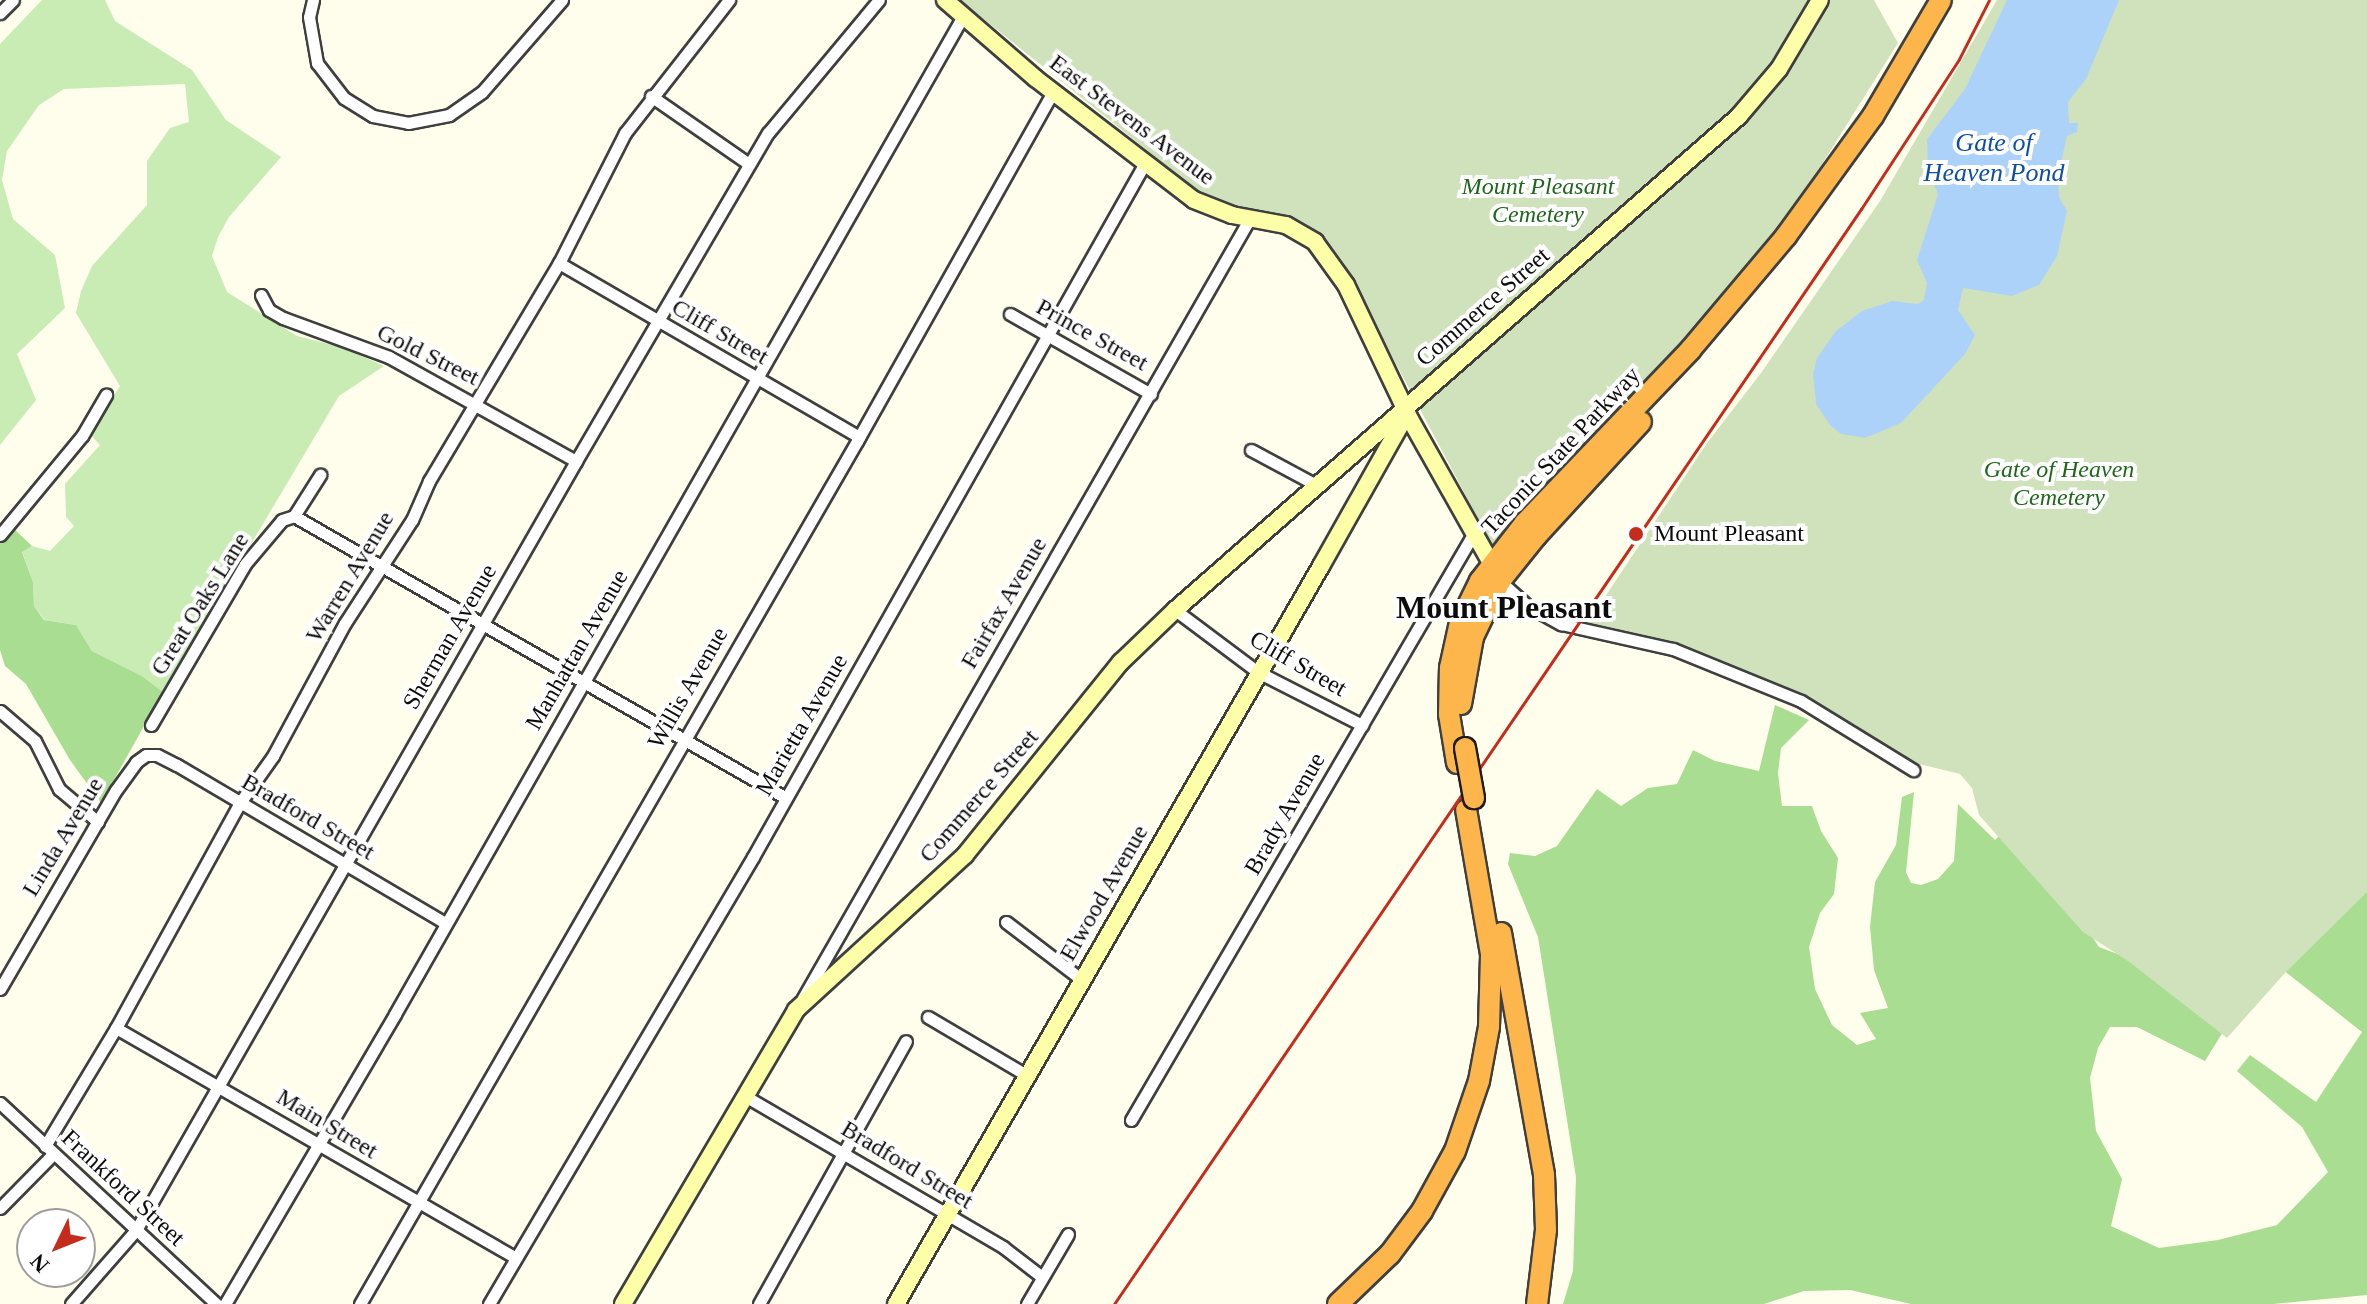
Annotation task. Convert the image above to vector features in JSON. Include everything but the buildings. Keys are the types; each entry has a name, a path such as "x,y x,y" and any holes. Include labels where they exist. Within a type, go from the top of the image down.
{"highway":[{"name":"Taconic State Parkway","path":"1537,1304 1545,1249 1544,1175 1461,756 1461,700 1465,664 1496,572 1531,516 1691,349 1786,236 1873,116 1941,0"},
{"name":"Taconic State Parkway","path":"1496,572 1529,543 1706,350 1791,248 1880,125 1953,0"},
{"name":"Taconic State Parkway","path":"1338,1304 1390,1254 1422,1211 1455,1151 1479,1081 1489,1027 1491,954 1470,804"}],"street":[{"path":"0,13 13,0"},
{"path":"313,0 309,17 317,63 344,98 373,116 408,123 449,115 482,92 562,0"},
{"name":"Warren Avenue","path":"0,1208 49,1150 239,804 273,756 345,623 559,263 618,145 651,96 729,0"},
{"name":"Sherman Avenue","path":"71,1304 136,1230 576,461 768,133 879,0"},
{"name":"East Stevens Avenue","path":"945,0 1053,92 1194,200 1223,212 1286,225 1315,242 1331,261 1404,407 1496,572"},
{"name":"Commerce Street","path":"623,1304 796,1010 965,855 1121,662 1175,610 1739,116 1779,69 1820,0"},
{"name":"Manhattan Avenue","path":"225,1304 758,380 963,16"},
{"name":"Willis Avenue","path":"360,1304 859,437 1053,92"},
{"path":"651,96 749,164"},
{"name":"Marietta Avenue","path":"489,1304 578,1158 786,798 1145,163"},
{"name":"Fairfax Avenue","path":"796,1010 1250,218"},
{"name":"Cliff Street","path":"559,263 859,437"},
{"name":"Gold Street","path":"261,295 269,310 283,318 389,357 477,403 576,461"},
{"name":"Prince Street","path":"1010,314 1151,394"},
{"path":"0,535 82,436 106,395"},
{"name":"Commerce Street","path":"1353,506 1402,422 1404,407"},
{"path":"1251,450 1318,486"},
{"name":"Great Oaks Lane","path":"151,725 245,564 282,520 294,516 320,475"},
{"name":"Elwood Avenue","path":"896,1304 1353,506"},
{"path":"294,516 786,798"},
{"name":"Brady Avenue","path":"1131,1120 1475,531"},
{"path":"1496,572 1547,618 1594,633 1673,649 1801,701 1913,770"},
{"name":"Cliff Street","path":"1175,610 1258,672 1362,725"},
{"path":"0,711 35,741 59,789 98,822"},
{"name":"Bradford Street","path":"146,755 157,755 177,765 445,923"},
{"name":"Linda Avenue","path":"0,989 128,772 146,755"},
{"path":"1006,922 1082,980"},
{"path":"928,1017 1026,1075"},
{"name":"Main Street","path":"116,1028 516,1258"},
{"path":"759,1304 906,1041"},
{"name":"Bradford Street","path":"745,1096 1003,1247 1042,1277"},
{"name":"Frankford Street","path":"0,1103 216,1304"},
{"path":"1027,1304 1068,1234"}],"green space":[{"path":"42,0 105,0 115,21 192,70 226,120 281,157 229,217 218,237 212,256 227,292 297,336 344,348 384,366 339,396 163,692 142,676 92,651 76,625 45,620 34,606 33,582 22,551 32,546 50,551 74,526 66,517 65,484 100,445 89,433 120,386 76,313 81,291 92,266 147,205 147,161 170,128 189,122 185,84 64,89 39,105 7,151 2,180 13,219 55,255 65,308 17,354 36,400 0,445 0,44"},
{"name":"Mount Pleasant Cemetery","path":"960,0 1874,0 1898,43 1775,239 1493,547 1341,260 1302,226 1209,200"},
{"name":"Gate of Heaven Cemetery","path":"1997,0 2367,0 2367,892 2284,974 2227,1038 2128,961 2083,932 1979,815 1972,788 1960,774 1907,761 1829,710 1657,640 1587,624 1707,443 1761,373 1880,201"},
{"path":"12,527 32,546 22,552 33,582 34,606 44,620 76,625 92,651 142,676 163,692 101,803 70,760 26,684 5,666 0,650 0,543"},
{"path":"1775,705 1809,720 1781,748 1778,773 1782,806 1812,806 1821,831 1838,858 1834,894 1820,913 1809,947 1815,989 1832,1025 1857,1045 1876,1039 1860,1013 1888,1008 1874,970 1870,927 1875,882 1896,845 1902,797 1914,792 1906,872 1911,883 1921,885 1938,879 1954,861 1958,804 1995,840 2016,821 2099,947 2176,976 2234,1014 2205,1061 2137,1027 2110,1027 2098,1048 2090,1078 2096,1131 2122,1179 2111,1226 2159,1248 2218,1240 2277,1225 2328,1172 2302,1127 2237,1071 2250,1055 2316,1102 2362,1032 2282,969 2367,833 2367,1295 2273,1304 1911,1304 1850,1290 1804,1291 1764,1304 1563,1304 1573,1271 1576,1177 1538,937 1508,864 1510,853 1535,856 1557,846 1597,789 1621,806 1648,788 1677,784 1693,750 1715,761 1759,771"}],"water":[{"name":"Gate of Heaven Pond","path":"2007,0 2119,0 2086,79 2068,102 2069,123 2078,123 2077,132 2067,136 2058,176 2059,197 2067,211 2057,256 2039,285 2012,296 1963,288 1958,310 1975,335 1965,354 1901,423 1865,438 1841,434 1830,425 1816,404 1813,374 1817,358 1836,331 1862,311 1892,301 1918,304 1924,300 1927,283 1917,260 1938,194 1928,170 1927,139 1965,89"}],"railway":[{"path":"1114,1304 1861,209 1959,59 1989,0"}],"place":[{"name":"Mount Pleasant","path":"1636,534"}],"district":[{"name":"Mount Pleasant","path":"1504,607"}]}
